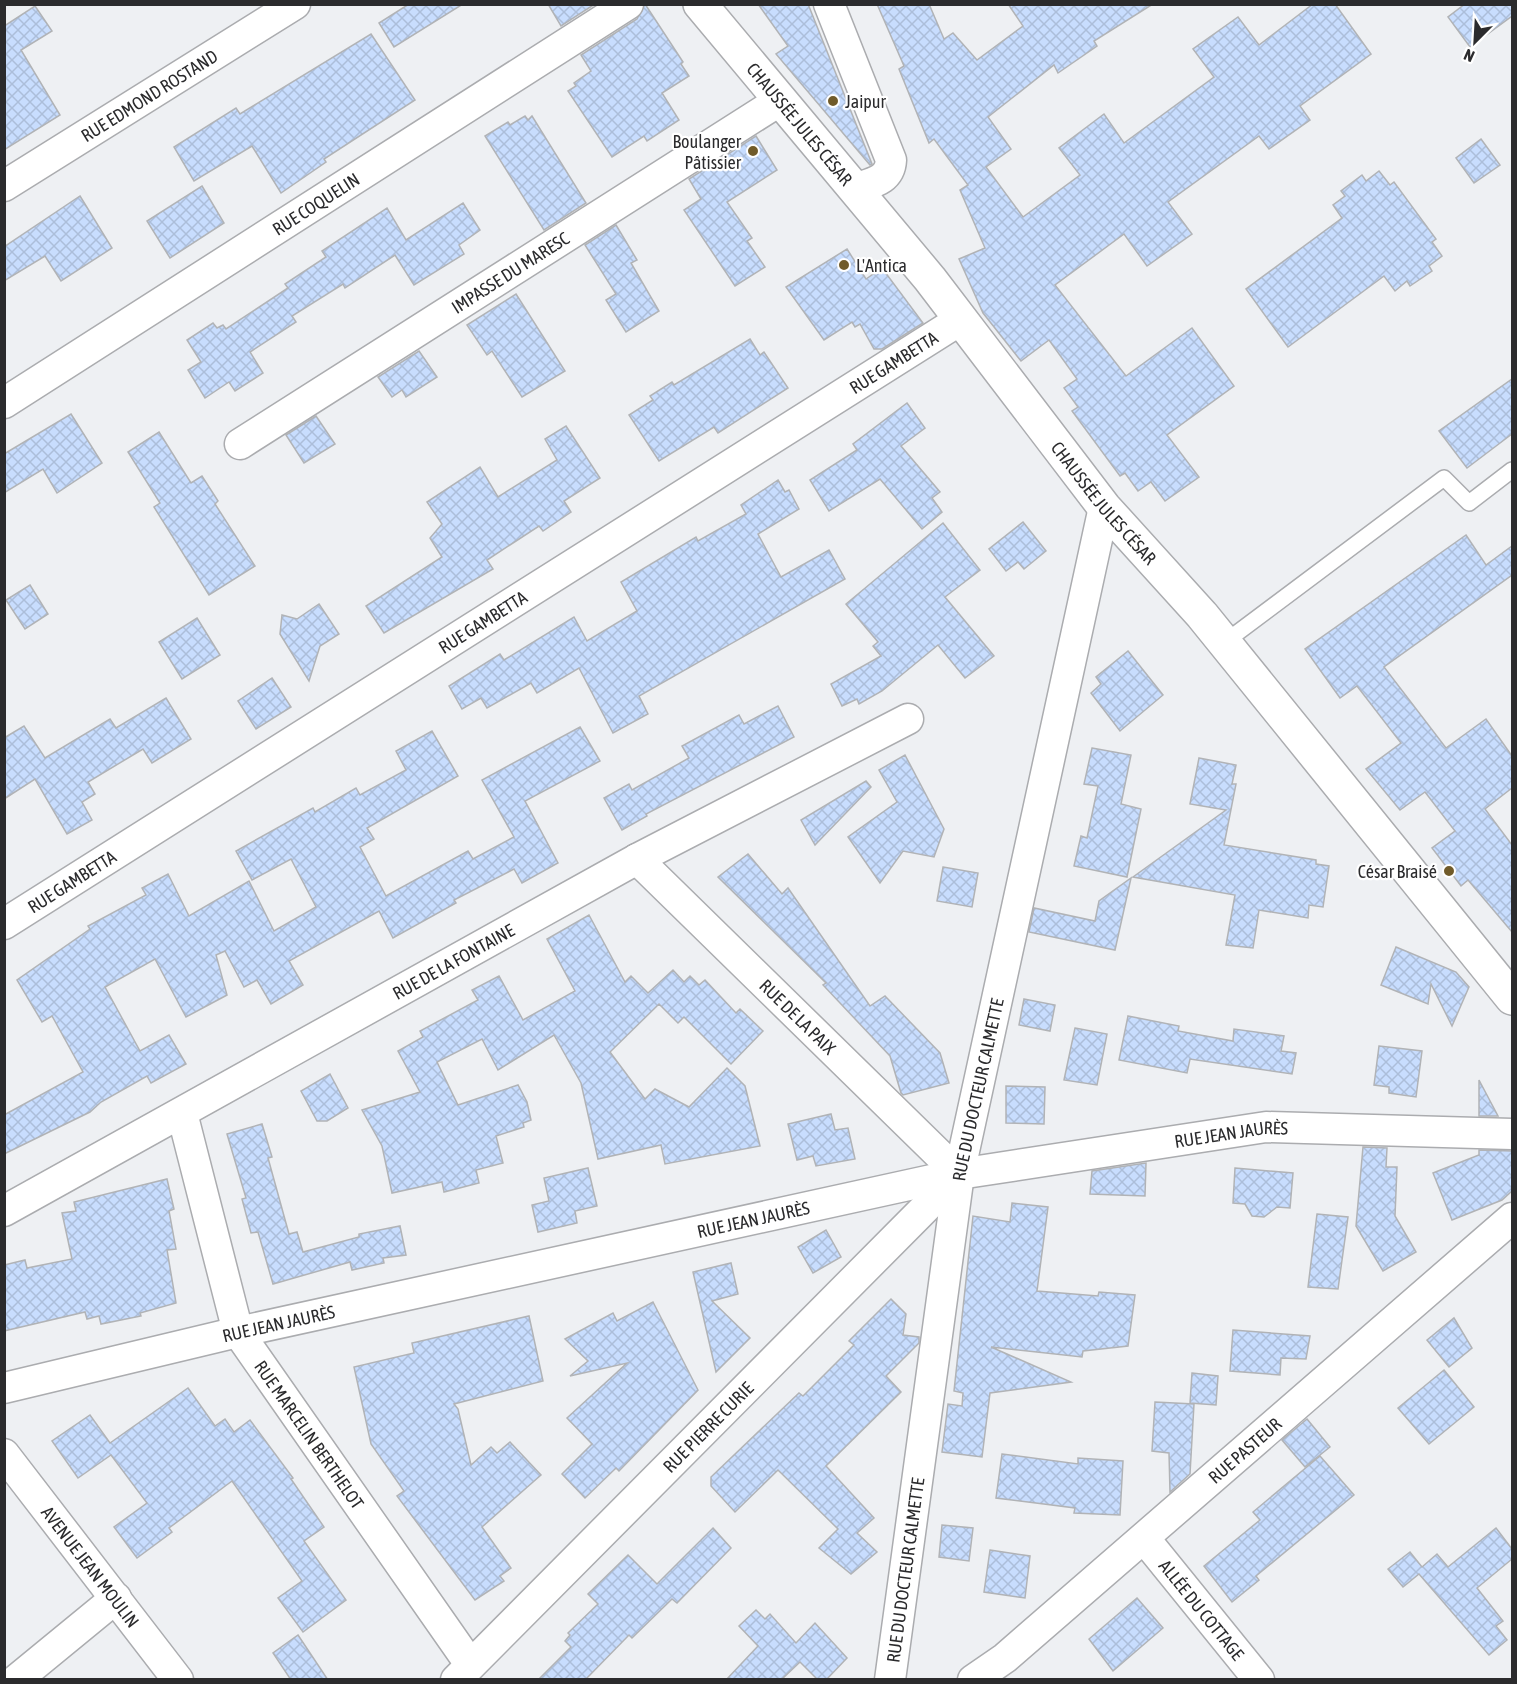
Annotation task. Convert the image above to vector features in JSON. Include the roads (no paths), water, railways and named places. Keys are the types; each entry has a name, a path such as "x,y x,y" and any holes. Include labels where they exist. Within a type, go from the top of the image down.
{"street":[{"name":"RUE EDMOND ROSTAND","path":"4,186 295,4"},
{"name":"RUE COQUELIN","path":"4,403 628,4"},
{"name":"CHAUSSÉE JULES CÉSAR","path":"700,4 930,279 1104,507 1224,642 1507,981"},
{"path":"830,4 891,160 890,169 883,178 854,189"},
{"name":"IMPASSE DU MARESC","path":"240,444 779,101"},
{"name":"RUE GAMBETTA","path":"4,924 960,320"},
{"name":"RUE DU DOCTEUR CALMETTE","path":"890,1680 959,1174 1104,507"},
{"name":"RUE DE LA FONTAINE","path":"4,1211 638,859 908,719"},
{"name":"RUE DE LA PAIX","path":"638,859 959,1174"},
{"name":"RUE MARCELIN BERTHELOT","path":"182,1113 238,1332 463,1672"},
{"name":"RUE JEAN JAURÈS","path":"4,1388 238,1332 959,1174 1266,1127 1512,1134"},
{"name":"RUE PIERRE CURIE","path":"463,1672 959,1174"},
{"name":"RUE PASTEUR","path":"973,1680 1005,1658 1512,1218"},
{"name":"AVENUE JEAN MOULIN","path":"4,1454 177,1680"},
{"name":"ALLÉE DU COTTAGE","path":"1144,1538 1259,1680"},
{"path":"16,1680 116,1598"}],"lane":[{"path":"1224,642 1444,478 1469,503 1512,470"}],"place":[{"name":"Jaipur","path":"833,101"},
{"name":"Boulanger Pâtissier","path":"753,151"},
{"name":"L'Antica","path":"844,265"},
{"name":"César Braisé","path":"1449,871"}]}
